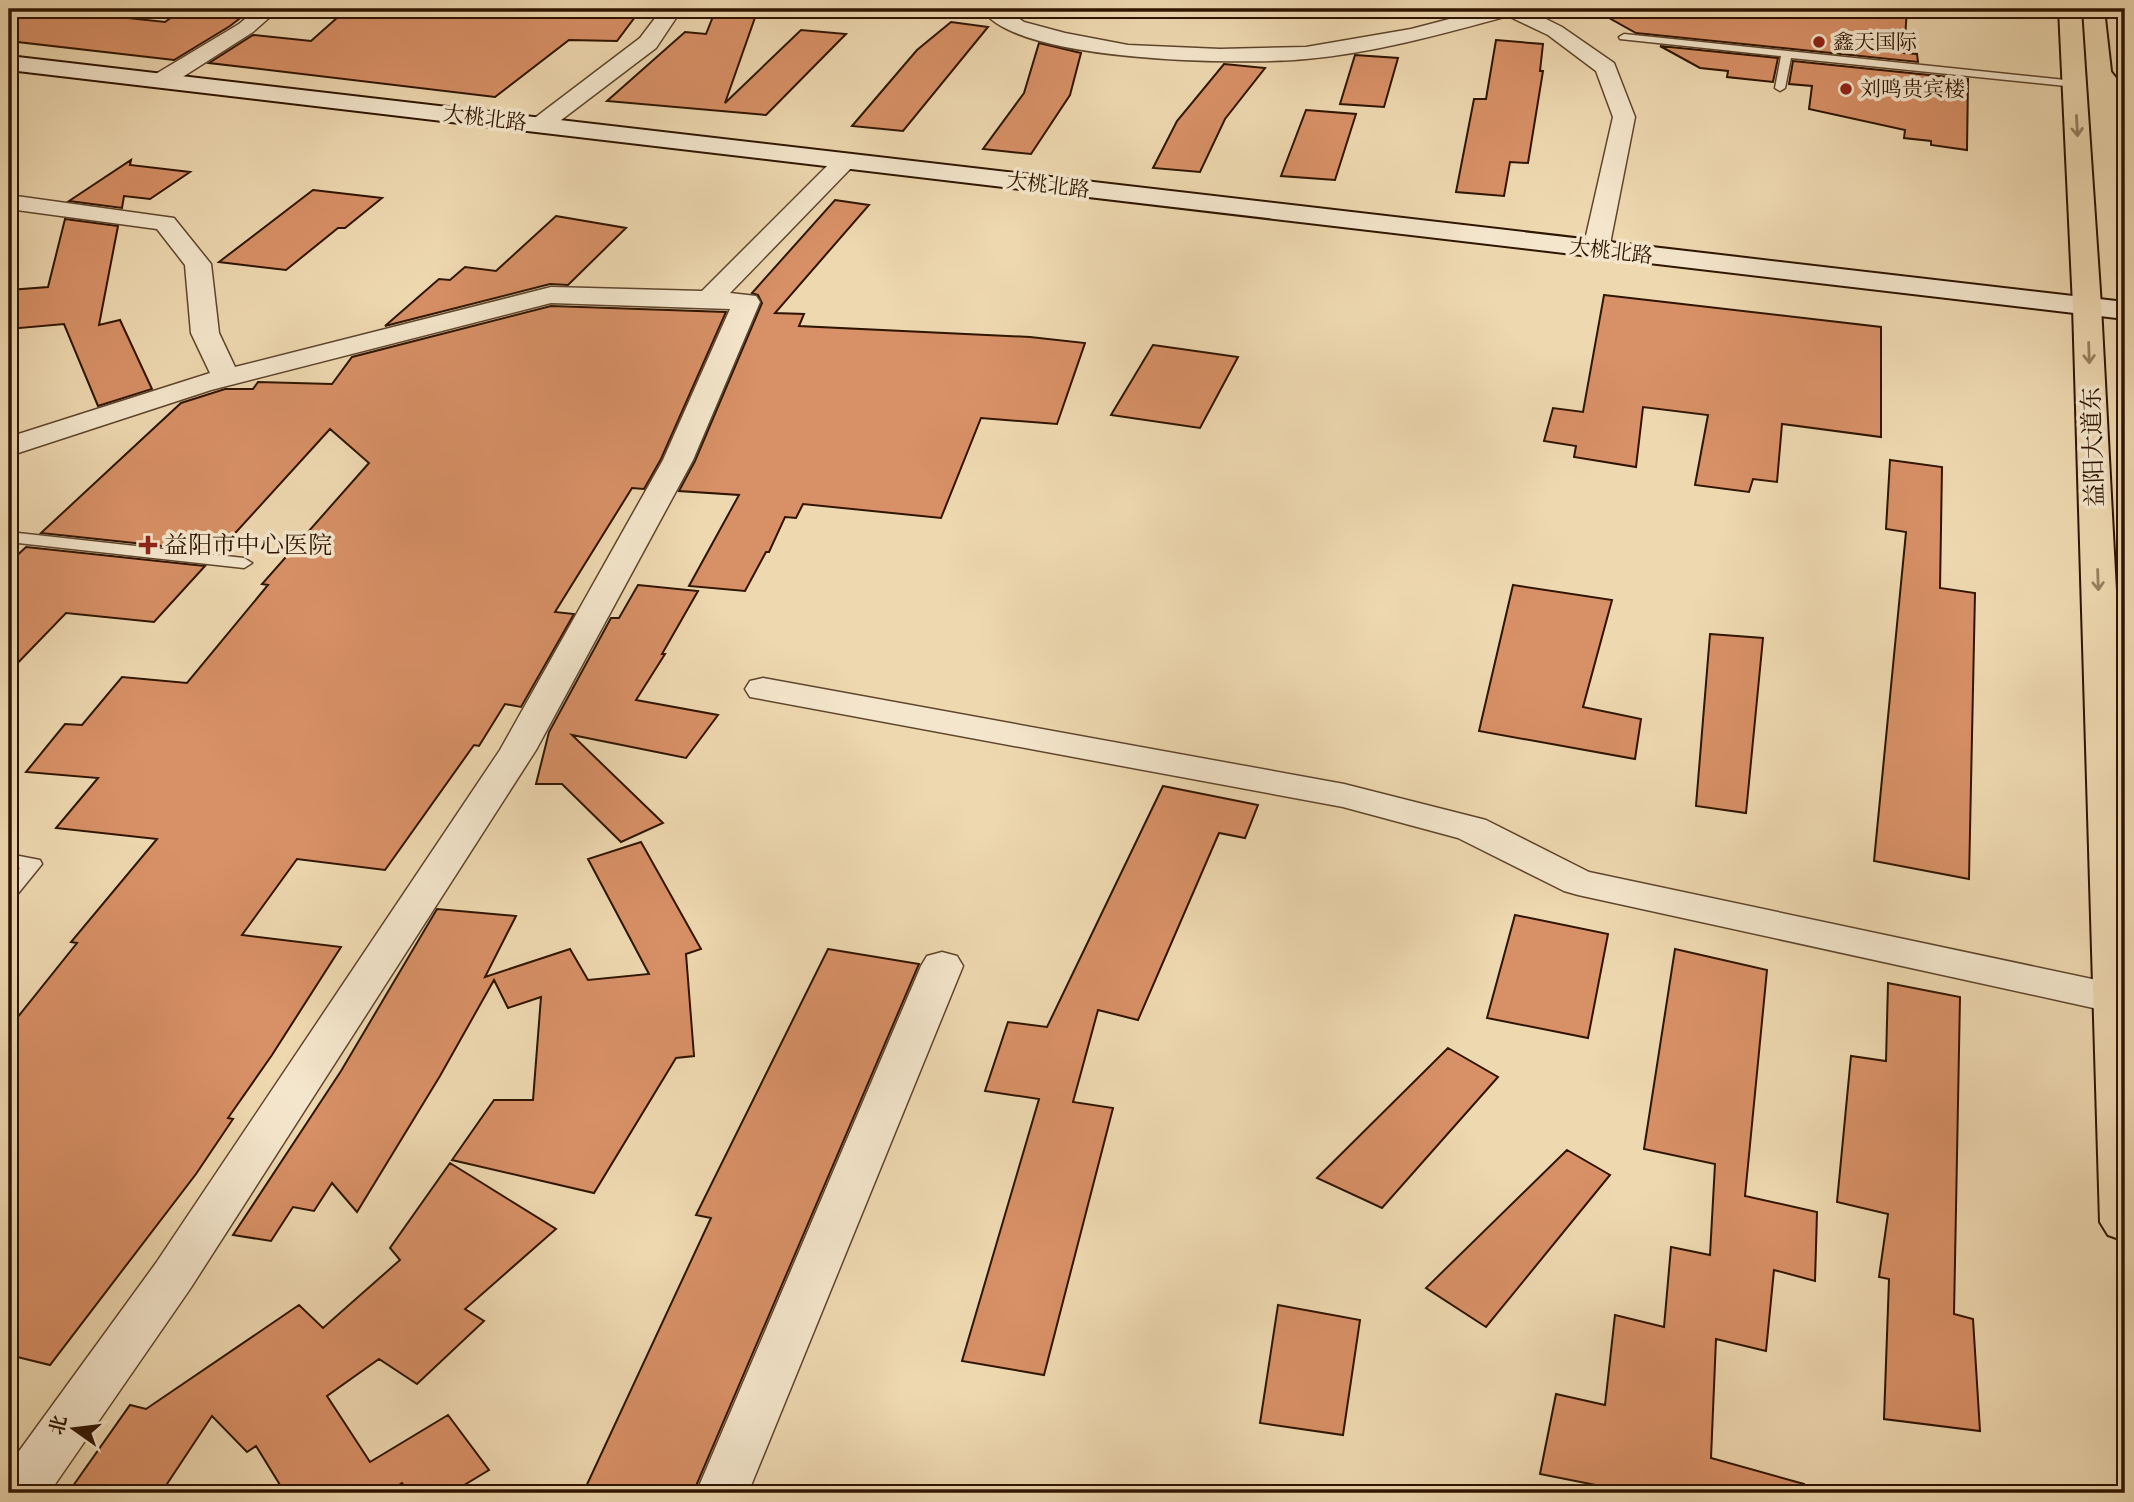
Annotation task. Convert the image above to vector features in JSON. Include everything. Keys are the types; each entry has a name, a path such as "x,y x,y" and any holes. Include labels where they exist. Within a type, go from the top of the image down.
{"main road":[{"name":"益阳大道东","path":"2070,9 2087,306 2125,1222"},
{"path":"2117,9 2124,58"}],"street":[{"path":"162,80 246,28 269,9"},
{"path":"540,125 648,43 673,9"},
{"path":"992,9 1017,26 1062,39 1128,51 1220,55 1306,53 1412,35 1510,9 1555,31 1606,68 1623,117 1596,249"},
{"name":"大桃北路","path":"9,62 2125,311"},
{"path":"709,299 845,161"},
{"path":"9,202 165,223 198,264 205,333 226,377"},
{"path":"9,447 226,377 551,295 746,302 678,460 518,750 173,1276 19,1493"},
{"path":"763,689 1344,796 1472,829 1578,881 2116,998"},
{"path":"722,1493 942,966"}],"lane":[{"path":"1624,37 2075,84"},
{"path":"1780,88 1787,54"},
{"path":"9,537 244,563"},
{"path":"9,860 33,864 9,892"}],"building":[{"path":"9,9 43,9 165,22 183,9 252,9 230,26 174,60 9,41"},
{"path":"347,9 641,9 617,41 569,40 495,97 209,63 253,35 311,41"},
{"path":"716,9 758,9 725,103 801,30 846,34 766,115 607,101 685,32 706,34"},
{"name":"鑫天国际","path":"1593,9 1907,9 1904,53 1917,54 1918,62 1636,33"},
{"path":"951,22 988,27 903,131 852,126 917,50"},
{"path":"1496,40 1543,44 1540,71 1543,71 1528,163 1510,162 1504,196 1456,192 1474,99 1486,99"},
{"path":"1039,43 1081,53 1070,95 1031,154 983,149 1024,93"},
{"path":"1660,46 1778,58 1773,82 1727,77 1728,71 1700,68"},
{"path":"1355,55 1398,58 1384,107 1340,104"},
{"path":"1793,61 1968,79 1967,150 1931,145 1931,141 1904,138 1905,130 1809,109 1812,86 1789,84"},
{"path":"1224,64 1265,68 1225,119 1200,172 1153,168 1177,121"},
{"path":"1306,110 1356,114 1335,180 1281,176"},
{"path":"131,160 130,165 190,172 150,199 124,196 122,208 69,201"},
{"path":"313,190 382,198 345,228 338,228 286,270 219,262"},
{"path":"835,200 869,205 775,313 804,314 799,326 1030,337 1085,343 1057,424 981,418 941,518 803,504 796,518 785,517 769,552 766,552 745,591 689,586 739,495 679,491 695,461 762,303 758,295 752,293"},
{"path":"556,216 626,228 568,285 550,284 385,326 439,279 450,280 465,267 496,271"},
{"path":"65,219 118,226 99,325 120,320 152,389 98,406 64,324 9,329 9,290 48,287"},
{"path":"1604,295 1881,327 1881,437 1782,424 1777,482 1753,479 1749,492 1695,485 1708,415 1643,407 1636,467 1574,457 1576,446 1544,441 1553,408 1583,412"},
{"path":"551,306 726,312 661,459 644,489 632,488 555,612 574,614 521,707 505,704 479,746 474,745 385,870 297,859 242,935 341,947 228,1118 233,1119 196,1174 50,1365 9,1355 9,1028 77,943 71,942 157,839 56,828 98,778 26,772 65,724 82,725 122,677 187,683 268,585 262,584 369,463 330,429 218,552 41,533 181,403 225,389 253,389 258,382 332,384 352,357"},
{"path":"1153,345 1238,357 1200,428 1111,415"},
{"path":"1890,460 1942,467 1940,588 1975,593 1969,879 1874,861 1906,532 1886,529"},
{"path":"26,547 205,566 154,622 66,613 9,672 9,563"},
{"path":"638,585 698,591 662,654 665,654 636,700 718,715 686,758 572,735 663,823 621,842 562,784 536,784 549,732 611,618 619,618"},
{"path":"1513,585 1612,600 1583,707 1641,719 1635,759 1479,731"},
{"path":"1710,634 1763,638 1746,813 1696,806"},
{"path":"1163,786 1258,805 1245,838 1219,833 1138,1020 1098,1010 1073,1102 1113,1108 1044,1375 962,1361 1039,1099 985,1091 1008,1022 1047,1027"},
{"path":"641,842 701,949 686,954 694,1056 676,1058 594,1193 452,1160 494,1100 533,1100 541,997 508,1008 494,980 440,1076 357,1212 332,1183 314,1211 293,1207 271,1241 233,1235 341,1071 437,909 516,916 485,977 570,949 588,980 649,974 588,859"},
{"path":"1515,915 1608,934 1588,1038 1487,1018"},
{"path":"828,949 919,964 693,1493 583,1493 711,1218 696,1215"},
{"path":"1675,949 1767,970 1745,1196 1817,1212 1815,1281 1774,1270 1766,1351 1716,1339 1711,1458 1804,1484 1802,1493 1636,1493 1540,1474 1556,1394 1605,1405 1615,1315 1664,1327 1671,1247 1710,1255 1715,1164 1644,1149"},
{"path":"1888,983 1960,997 1954,1314 1973,1319 1980,1431 1884,1419 1889,1279 1879,1277 1888,1214 1837,1202 1851,1056 1886,1061"},
{"path":"1448,1048 1498,1077 1382,1208 1317,1178"},
{"path":"1567,1150 1610,1175 1486,1327 1426,1288"},
{"path":"450,1163 556,1229 465,1309 484,1321 417,1384 379,1359 327,1396 370,1462 448,1415 489,1470 451,1493 409,1493 402,1483 389,1491 391,1493 285,1493 256,1446 247,1452 212,1416 161,1493 68,1493 130,1405 146,1409 299,1305 323,1328 400,1260 390,1248"},
{"path":"1278,1305 1360,1320 1343,1435 1260,1423"}],"place":[{"name":"鑫天国际","path":"1819,42"},
{"name":"刘鸣贵宾楼","path":"1846,89"},
{"name":"益阳市中心医院","path":"148,545"}]}
